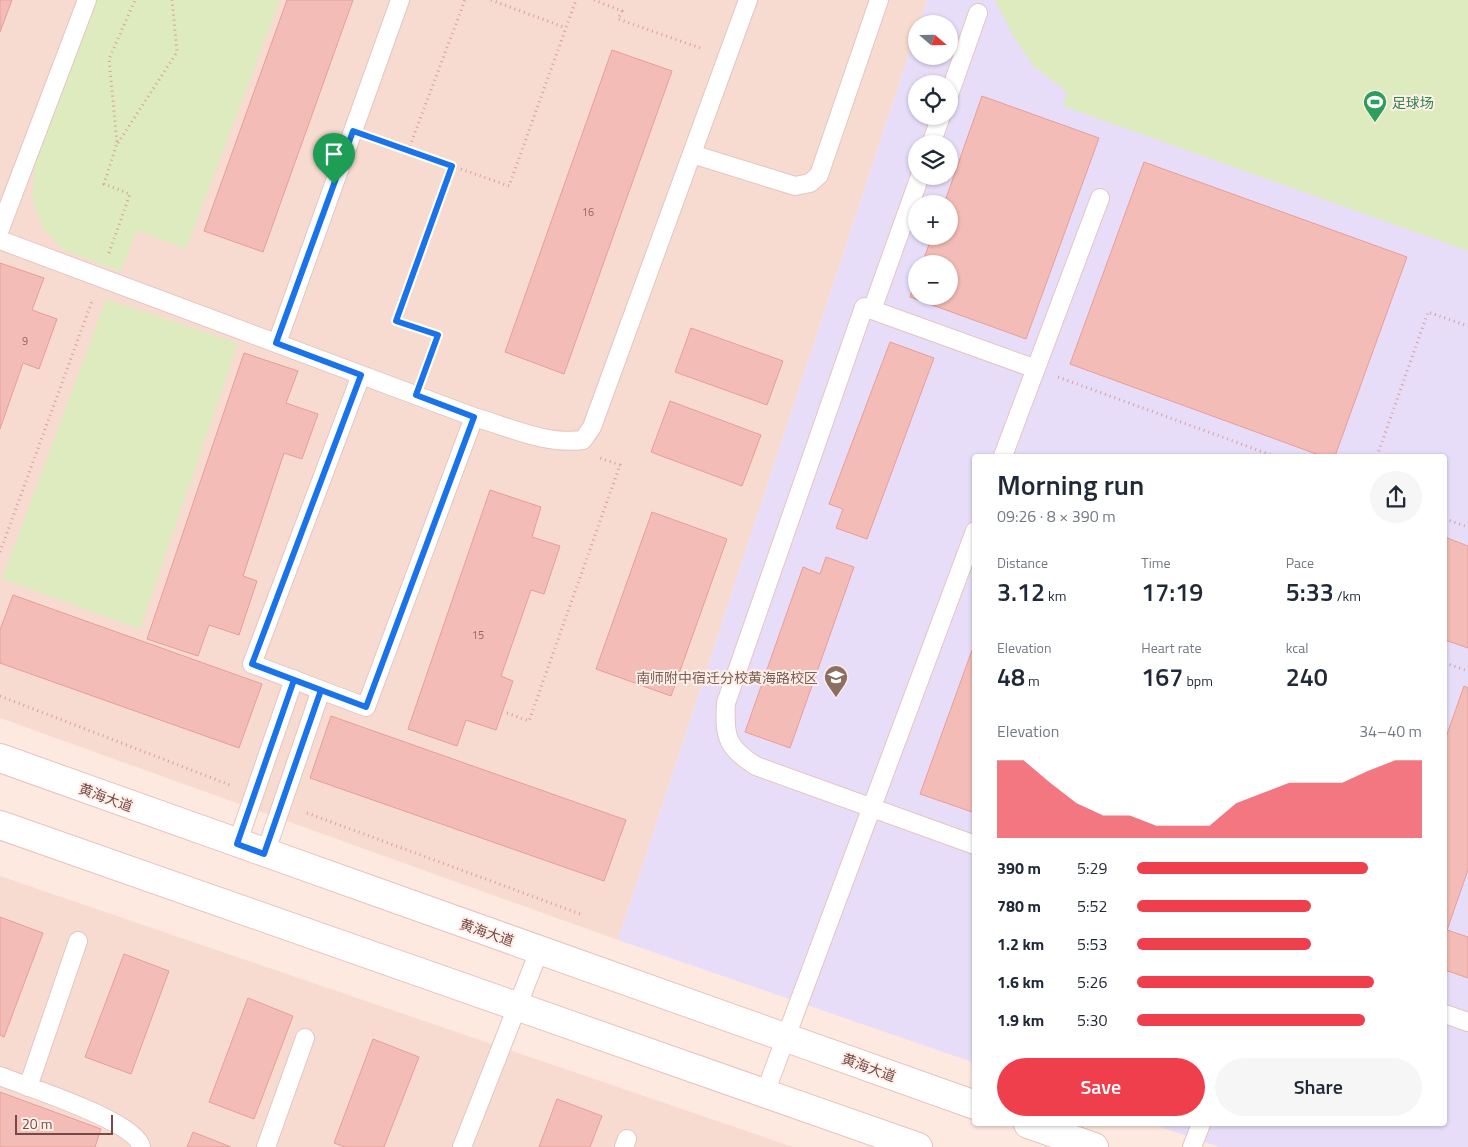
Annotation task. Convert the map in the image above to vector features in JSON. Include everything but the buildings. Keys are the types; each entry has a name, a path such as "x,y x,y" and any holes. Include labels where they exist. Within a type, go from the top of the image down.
{"street":[{"name":"黄海大道","path":"0,758 264,854 972,1104"},
{"path":"0,825 918,1147"},
{"path":"1034,1126 1094,1147"}],"lane":[{"path":"0,229 87,0"},
{"path":"276,343 400,0"},
{"path":"0,240 474,417 550,440 567,442 583,440 592,427 748,0"},
{"path":"692,154 794,186 810,184 819,175 879,0"},
{"path":"956,75 978,13"},
{"path":"872,310 917,185"},
{"path":"1004,454 1100,198"},
{"path":"972,845 756,766 744,759 729,744 724,727 726,703 864,307 1036,369"},
{"path":"361,375 252,664 366,707 474,417"},
{"path":"765,1093 972,539"},
{"path":"237,844 294,680"},
{"path":"264,854 321,690"},
{"path":"28,1087 78,941"},
{"path":"462,1147 519,1007 539,951"},
{"path":"1447,1015 1468,1022"},
{"path":"266,1147 305,1038"},
{"path":"0,1076 101,1115 137,1138 141,1147"},
{"path":"1192,1147 1200,1126"}],"path":[{"path":"117,143 177,52 172,0"},
{"path":"408,151 465,0"},
{"path":"491,0 566,28"},
{"path":"353,131 509,186 576,0"},
{"path":"594,0 622,11 618,19 727,57"},
{"path":"416,395 438,335 396,321 452,166"},
{"path":"1377,454 1428,312 1468,326"},
{"path":"1036,369 1269,454"},
{"path":"507,713 529,721 620,465 594,455"},
{"path":"1447,520 1468,527"},
{"path":"1447,663 1468,671"}],"shaded area":[{"path":"0,0 927,0 922,15 908,15 908,56 618,940 0,718"},
{"name":"南师附中宿迁分校黄海路校区","path":"927,0 1468,0 1468,1147 1219,1147 1158,1126 1447,1126 1447,454 972,454 972,1062 618,940 908,56 908,65 958,65 958,15 922,15"},
{"path":"0,876 793,1147 0,1147"}],"green space":[{"path":"92,0 280,0 186,249 137,231 121,272 64,250 43,229 32,198 36,150"},
{"path":"995,0 1468,0 1468,251 1063,106 1067,92 1033,66 1014,37"},
{"path":"106,299 238,343 140,629 2,579"}],"place":[{"name":"足球场","path":"1375,123"},
{"name":"南师附中宿迁分校黄海路校区","path":"836,698"}],"route":[{"path":"334,184 276,343 361,375 252,664 321,690 264,854 237,844 294,680 366,707 474,417 416,395 438,335 396,321 452,166 353,131 334,184"}]}
